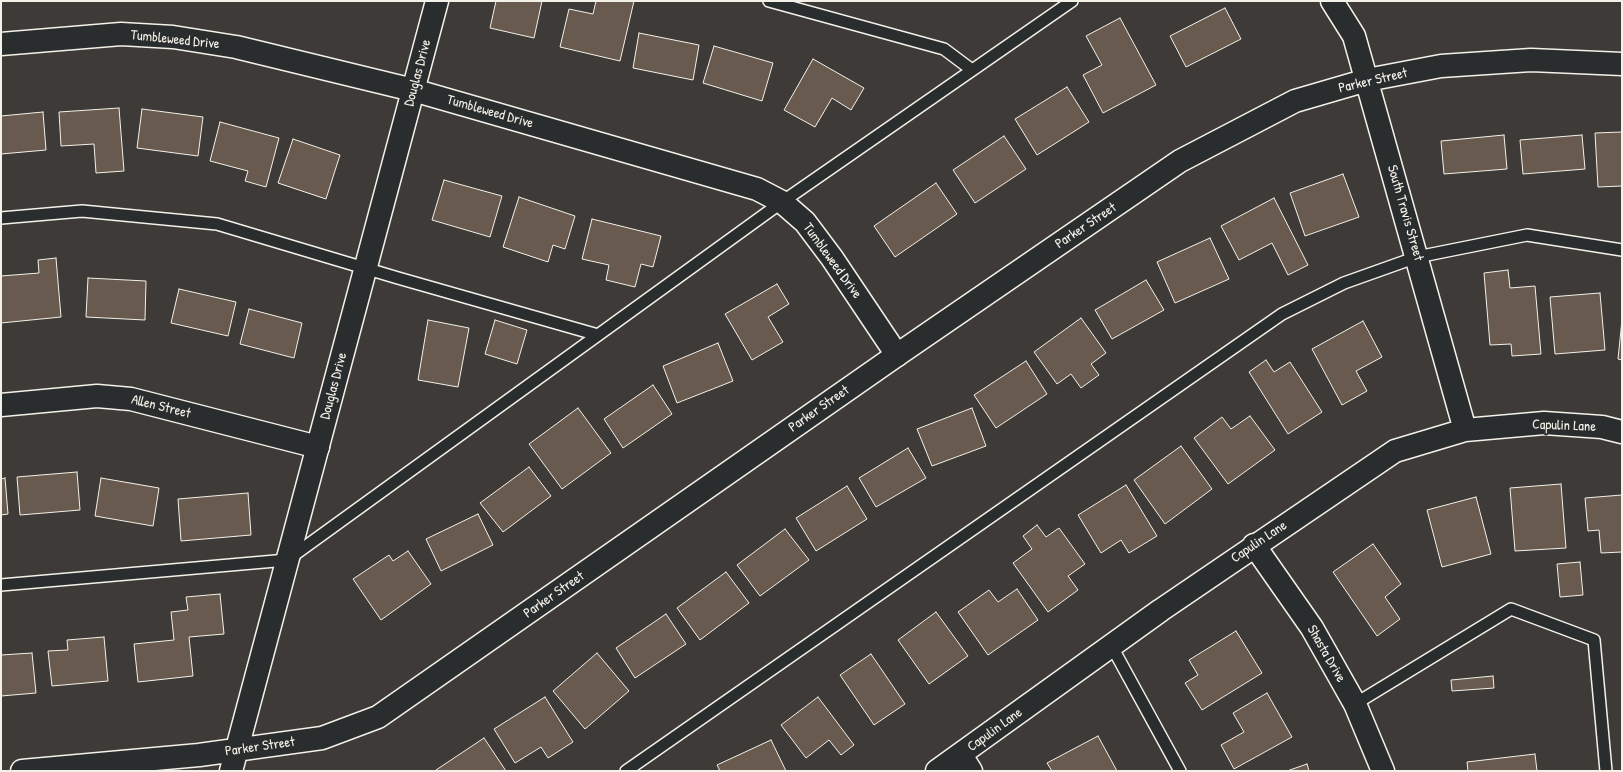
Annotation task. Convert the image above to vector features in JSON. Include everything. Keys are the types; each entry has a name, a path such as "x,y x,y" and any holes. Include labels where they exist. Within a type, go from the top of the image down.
{"street":[{"name":"Douglas Drive","path":"233,761 437,1"},
{"name":"South Travis Street","path":"1332,1 1354,36 1368,80 1465,430"},
{"name":"Tumbleweed Drive","path":"1,44 121,34 173,37 236,47 413,90 757,189 782,202 805,222 832,258 897,355"},
{"name":"Parker Street","path":"22,771 233,761 322,738 378,717 897,355 1180,161 1295,101 1368,80 1441,66 1531,60 1622,64"},
{"name":"Allen Street","path":"1,405 97,396 131,399 318,447"},
{"name":"Capulin Lane","path":"937,771 966,763 1111,645 1254,545 1395,451 1465,430 1544,423 1602,427 1622,432"},
{"name":"Shasta Drive","path":"1254,545 1312,628 1355,704 1383,771"}],"lane":[{"path":"769,1 944,49 972,70"},
{"path":"1,585 287,560 782,202 1072,1"},
{"path":"1,218 82,210 217,224 366,269 598,335"},
{"path":"626,771 1282,314 1344,283 1417,257 1527,235 1622,250"},
{"path":"1355,704 1511,608 1594,640 1606,771"},
{"path":"1111,645 1180,771"}],"building":[{"path":"496,1 542,1 534,38 490,28"},
{"path":"596,1 634,1 620,61 560,47 569,9 593,14"},
{"path":"1225,8 1241,39 1186,67 1170,36"},
{"path":"1120,18 1156,85 1103,113 1083,75 1102,65 1086,36"},
{"path":"639,33 699,45 693,80 633,68"},
{"path":"714,46 773,63 762,101 703,83"},
{"path":"813,59 864,88 851,110 832,98 815,127 784,110"},
{"path":"1067,87 1089,122 1037,155 1015,119"},
{"path":"119,108 124,171 96,173 94,144 61,146 59,112"},
{"path":"142,109 203,117 198,156 137,148"},
{"path":"43,112 46,150 1,154 1,116"},
{"path":"220,122 279,138 266,187 245,181 248,171 210,161"},
{"path":"1622,132 1622,186 1598,187 1595,133"},
{"path":"1504,135 1507,169 1444,174 1441,141"},
{"path":"1582,135 1585,169 1523,174 1520,140"},
{"path":"1004,136 1026,169 975,203 953,170"},
{"path":"293,139 340,155 326,199 278,183"},
{"path":"1343,174 1359,217 1305,236 1290,193"},
{"path":"444,180 502,196 490,237 432,220"},
{"path":"936,183 957,214 895,257 874,226"},
{"path":"519,197 575,216 565,249 553,245 548,262 503,247"},
{"path":"1274,198 1308,265 1288,275 1272,243 1239,260 1221,226"},
{"path":"592,219 661,236 653,267 641,264 635,287 606,280 609,265 582,259"},
{"path":"1210,238 1229,279 1175,303 1157,262"},
{"path":"56,258 61,317 1,323 1,276 39,273 38,260"},
{"path":"1508,270 1510,288 1535,286 1541,354 1512,356 1511,344 1490,345 1484,273"},
{"path":"88,278 146,281 145,320 86,317"},
{"path":"1146,280 1164,310 1112,339 1095,310"},
{"path":"777,284 789,304 768,317 783,342 752,360 725,314"},
{"path":"179,289 236,302 228,336 171,323"},
{"path":"1600,293 1605,350 1555,354 1550,297"},
{"path":"249,309 302,323 294,358 240,344"},
{"path":"1081,318 1106,353 1091,364 1099,375 1081,388 1071,374 1057,384 1034,352"},
{"path":"428,320 469,328 458,387 418,380"},
{"path":"495,320 527,330 517,364 485,354"},
{"path":"1622,320 1622,360 1618,359"},
{"path":"1363,321 1382,357 1356,371 1367,391 1342,405 1312,349"},
{"path":"718,343 733,381 677,403 663,366"},
{"path":"1266,360 1274,372 1290,362 1322,412 1288,434 1249,372"},
{"path":"1026,361 1047,394 996,428 974,395"},
{"path":"653,385 672,414 623,448 604,419"},
{"path":"578,408 611,453 562,489 529,444"},
{"path":"972,408 986,446 932,466 917,429"},
{"path":"1250,416 1275,450 1228,484 1194,438 1222,417 1231,429"},
{"path":"1181,446 1212,489 1165,524 1134,480"},
{"path":"908,448 926,478 876,507 859,478"},
{"path":"529,467 551,496 503,532 480,503"},
{"path":"77,472 80,510 20,515 17,477"},
{"path":"5,478 8,514 1,515 1,479"},
{"path":"101,478 159,488 153,526 95,516"},
{"path":"1561,484 1566,548 1515,551 1510,488"},
{"path":"1126,485 1157,536 1129,553 1121,540 1101,553 1078,515"},
{"path":"847,486 867,519 816,551 796,518"},
{"path":"248,493 251,535 181,541 178,499"},
{"path":"1622,495 1622,552 1601,553 1599,530 1588,531 1585,498"},
{"path":"1476,497 1491,554 1442,567 1427,510"},
{"path":"478,514 493,545 441,571 426,539"},
{"path":"1037,525 1046,537 1059,528 1085,564 1068,576 1078,590 1048,612 1013,563 1032,549 1023,536"},
{"path":"785,529 809,560 760,596 737,565"},
{"path":"1373,544 1401,584 1385,597 1400,619 1377,636 1333,572"},
{"path":"408,551 431,584 381,620 353,579 389,555 393,561"},
{"path":"1580,562 1583,595 1560,597 1557,564"},
{"path":"726,572 749,603 700,640 677,608"},
{"path":"1017,589 1038,620 988,655 958,612 989,590 998,602"},
{"path":"220,594 224,634 189,637 193,676 138,682 134,644 174,640 171,612 188,610 186,597"},
{"path":"936,612 968,656 929,684 898,640"},
{"path":"666,614 686,644 635,678 616,648"},
{"path":"1236,631 1262,673 1202,710 1185,683 1198,675 1189,660"},
{"path":"104,637 108,681 52,686 48,651 68,650 67,640"},
{"path":"32,653 36,693 1,696 1,655"},
{"path":"597,653 629,691 585,729 553,691"},
{"path":"871,654 905,704 874,725 840,675"},
{"path":"1493,676 1494,688 1452,691 1451,680"},
{"path":"1267,693 1292,737 1234,769 1221,745 1244,732 1233,713"},
{"path":"545,697 573,742 548,758 541,747 515,763 494,729"},
{"path":"818,697 854,745 841,755 829,740 806,758 781,725"},
{"path":"1098,736 1117,771 1052,771 1047,763"},
{"path":"484,738 506,771 436,770"},
{"path":"771,740 786,771 720,771 717,765"},
{"path":"1535,754 1537,771 1468,771 1467,762"},
{"path":"1307,764 1309,771 1287,771"}]}
